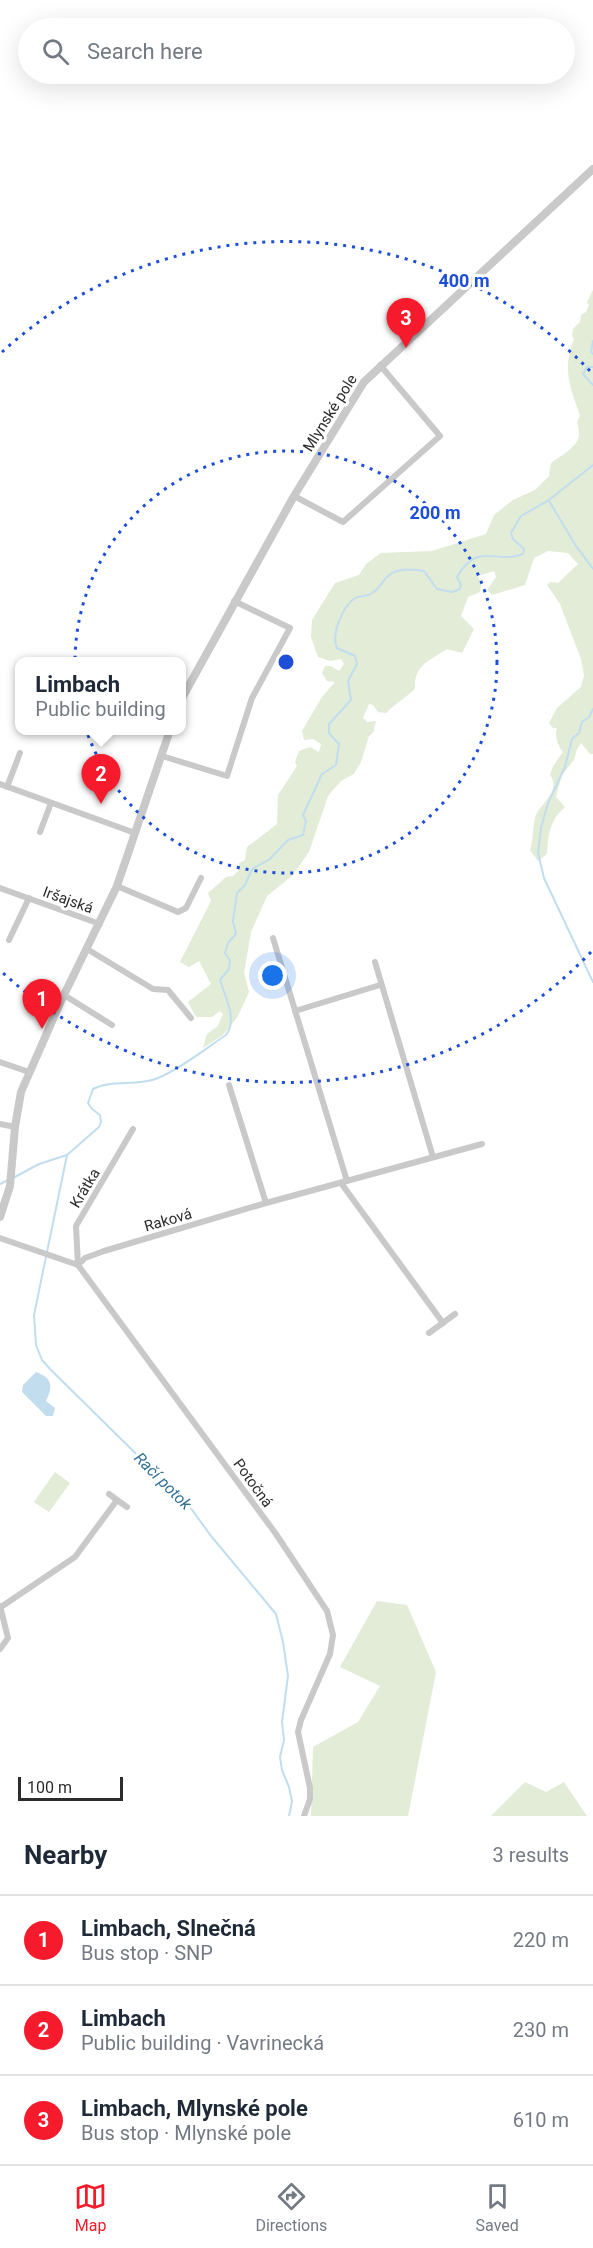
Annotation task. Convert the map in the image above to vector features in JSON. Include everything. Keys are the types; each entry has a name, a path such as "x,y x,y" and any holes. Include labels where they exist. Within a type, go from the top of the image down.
{"street":[{"name":"Mlynské pole","path":"186,691 294,496 364,382 593,169"},
{"path":"294,496 343,522 440,436 380,365"},
{"path":"162,756 227,776 252,698 290,628 234,601"},
{"path":"0,1217 10,1186 15,1127 21,1092 117,886 168,735"},
{"path":"7,787 20,753"},
{"path":"0,784 135,834"},
{"path":"40,832 51,803"},
{"path":"117,886 177,912 186,908 201,878"},
{"name":"Iršajská","path":"0,888 100,924"},
{"name":"Iršajská","path":"9,940 29,898"},
{"path":"273,938 344,1182 443,1323"},
{"path":"87,949 153,989 168,990 191,1018"},
{"path":"375,962 433,1157"},
{"path":"295,1011 380,985"},
{"path":"63,998 112,1025"},
{"path":"0,1062 29,1072"},
{"path":"229,1085 266,1203"},
{"path":"0,1124 15,1127"},
{"name":"Krátka","path":"78,1264 76,1226 133,1129"},
{"name":"Raková","path":"78,1264 85,1258 104,1251 266,1203 482,1144"},
{"path":"0,1238 78,1264"},
{"name":"Potočná","path":"78,1264 276,1534 327,1611 333,1635 330,1654 298,1732 310,1788 310,1799 304,1816"},
{"path":"429,1333 455,1314"},
{"path":"109,1494 127,1507"},
{"path":"0,1649 8,1638 1,1606 75,1557 117,1500"}],"green space":[{"path":"593,290 593,754 590,754 581,743 574,760 562,775 556,797 565,807 556,817 551,828 547,854 538,861 530,850 535,816 550,796 553,780 550,775 553,766 563,752 557,741 557,728 553,728 549,723 557,708 581,687 584,675 581,659 560,604 547,585 550,582 558,583 578,564 568,553 548,551 534,558 525,585 492,595 487,590 496,577 494,571 478,576 481,583 480,592 468,597 461,616 474,629 462,653 447,649 429,660 417,675 415,689 386,713 378,712 373,705 369,704 363,718 367,722 376,721 361,762 354,774 341,781 328,796 309,852 292,876 267,896 251,932 244,973 249,992 237,1018 223,1035 203,1048 207,1034 218,1026 223,1014 220,1011 212,1017 196,1017 188,1002 211,984 199,961 189,967 180,962 211,901 208,893 226,877 233,876 238,871 239,863 245,860 247,847 277,824 278,795 297,766 295,762 299,751 310,747 319,752 321,744 313,739 304,740 302,731 322,697 335,682 327,681 322,673 325,666 331,666 339,671 344,664 341,659 330,661 318,657 311,637 312,620 335,583 359,575 366,564 381,553 432,551 486,534 494,515 513,500 535,490 549,476 551,463 568,451 578,439 577,423 580,415 569,378 568,359 574,339 573,329 580,322 581,315 586,312 589,305 587,302"},
{"path":"55,1472 70,1483 49,1512 34,1502"},
{"path":"377,1601 407,1605 436,1672 408,1816 311,1816 313,1747 358,1722 380,1686 340,1667"},
{"path":"525,1782 546,1792 564,1782 587,1816 491,1816"}],"water":[{"path":"36,1372 46,1377 50,1384 46,1401 55,1408 53,1416 46,1416 22,1392 23,1385"}],"waterway":[{"path":"593,341 591,352 593,354"},
{"path":"593,367 587,367 583,374 593,385"},
{"path":"13,1178 39,1164 67,1155 99,1127 100,1115 88,1103 93,1089 108,1084 142,1082 158,1078 185,1064 226,1035 231,1015 220,980 229,969 230,960 225,953 228,943 236,934 233,921 237,893 245,885 252,869 270,859 288,840 303,835 306,821 303,815 322,774 336,765 339,744 329,733 329,724 351,700 348,681 357,664 355,656 337,648 335,636 342,614 350,602 357,597 374,592 393,572 408,569 424,571 437,589 452,592 460,589 461,585 457,577 472,559 480,556 513,557 523,554 524,549 513,539 511,533 521,516 549,500 593,465"},
{"path":"549,501 593,569"},
{"path":"593,709 589,717 582,722 579,733 572,739 565,767 548,803 541,828 538,853 544,878 593,982"},
{"name":"Račí potok","path":"67,1155 34,1315 36,1345 42,1360 50,1369 190,1507 276,1614 288,1676 282,1722 284,1740 280,1757 292,1801 289,1816"},
{"path":"0,1184 8,1180"}],"place":[{"name":"Limbach, Mlynské pole","path":"406,348"},
{"name":"Limbach","path":"101,804"},
{"name":"Limbach, Slnečná","path":"42,1029"}]}
